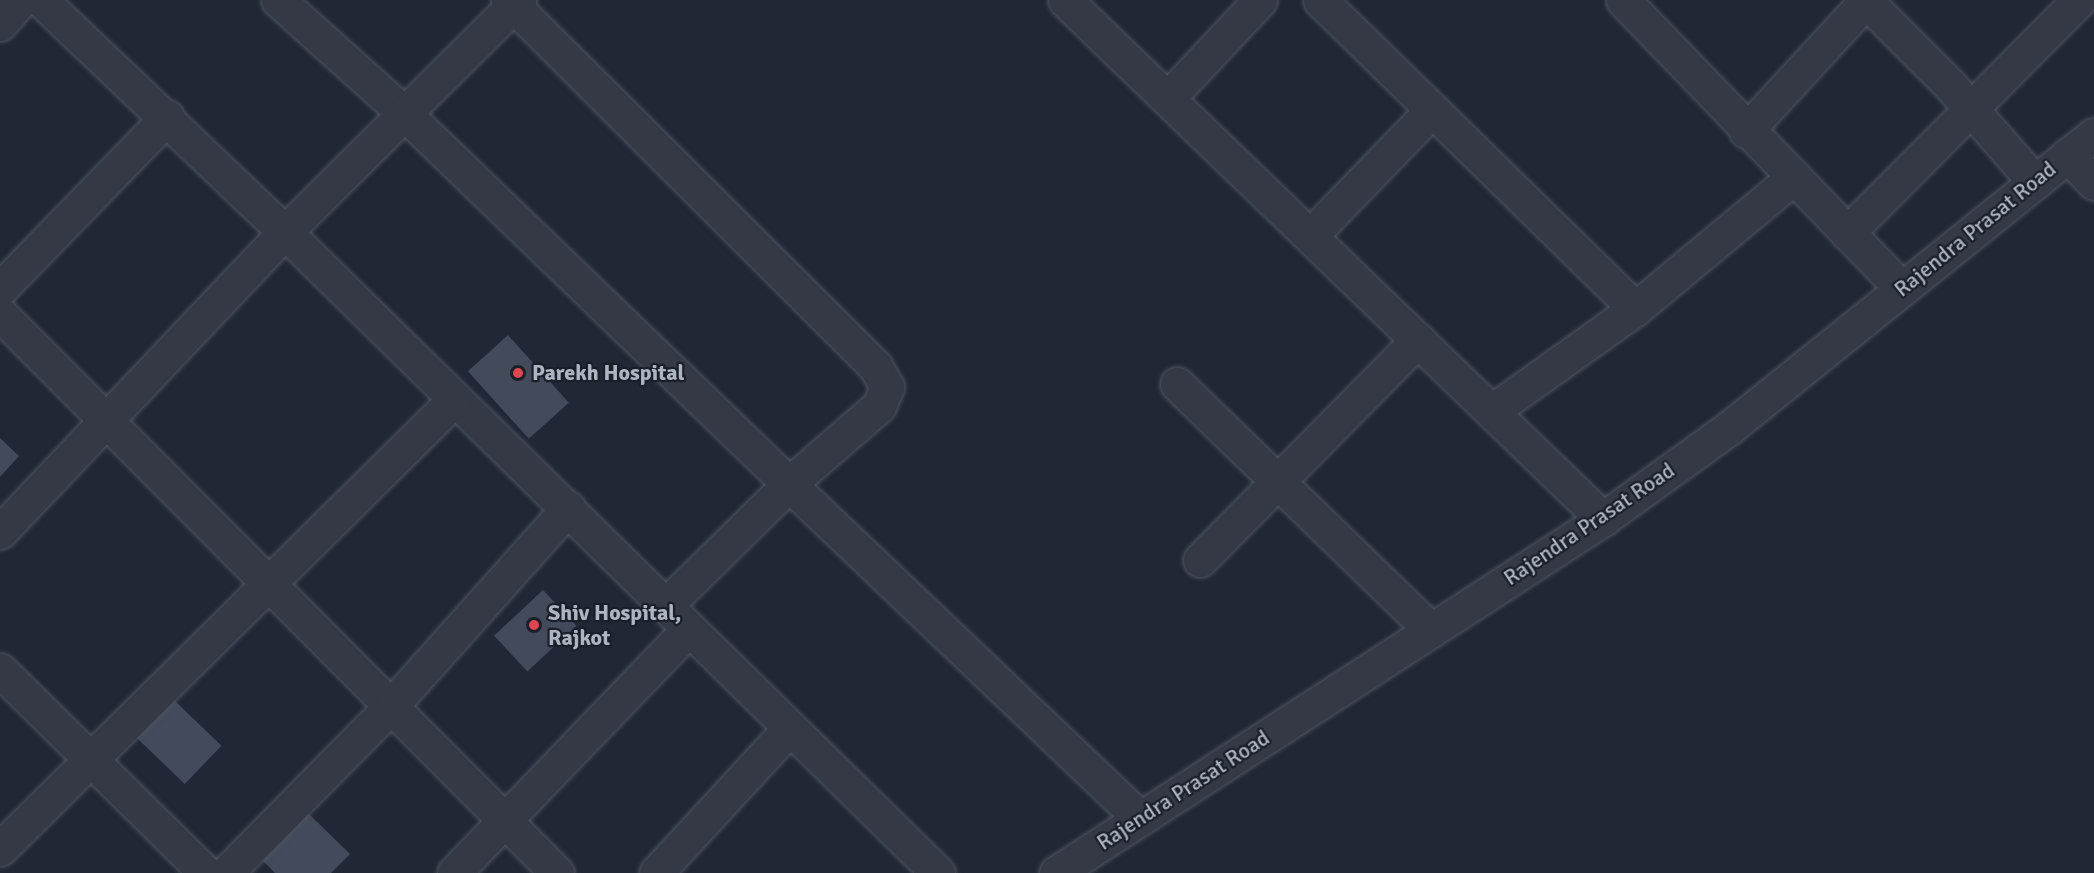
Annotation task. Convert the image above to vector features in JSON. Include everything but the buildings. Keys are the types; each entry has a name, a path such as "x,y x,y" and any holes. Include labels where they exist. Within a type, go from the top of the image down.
{"street":[{"path":"0,24 21,0"},
{"path":"41,0 167,117 667,604 689,629 938,873"},
{"path":"278,0 404,113 1140,818"},
{"path":"1065,0 1169,97 1603,519"},
{"path":"1169,97 1260,0"},
{"path":"1320,0 1635,309"},
{"path":"1623,0 1746,131 1794,177 1901,288"},
{"path":"1746,131 1866,0 1971,109 2034,181"},
{"path":"1847,233 2079,0"},
{"path":"0,532 108,421 285,232 514,2 876,367 887,387 879,406 789,484 667,604"},
{"path":"1311,235 1432,110"},
{"path":"0,289 167,117"},
{"name":"Rajendra Prasat Road","path":"1056,873 1603,519 1729,428 2094,135"},
{"path":"2067,155 2094,183"},
{"path":"1492,411 1635,309 1794,177"},
{"path":"0,314 557,873"},
{"path":"1200,560 1276,480 1418,340"},
{"path":"1177,384 1431,630"},
{"path":"0,849 455,399"},
{"path":"226,873 391,706 567,508"},
{"path":"454,873 506,822 689,629"},
{"path":"0,670 206,873"},
{"path":"656,873 790,728"}],"place":[{"name":"Parekh Hospital","path":"518,373"},
{"name":"Shiv Hospital, Rajkot","path":"534,625"}]}
